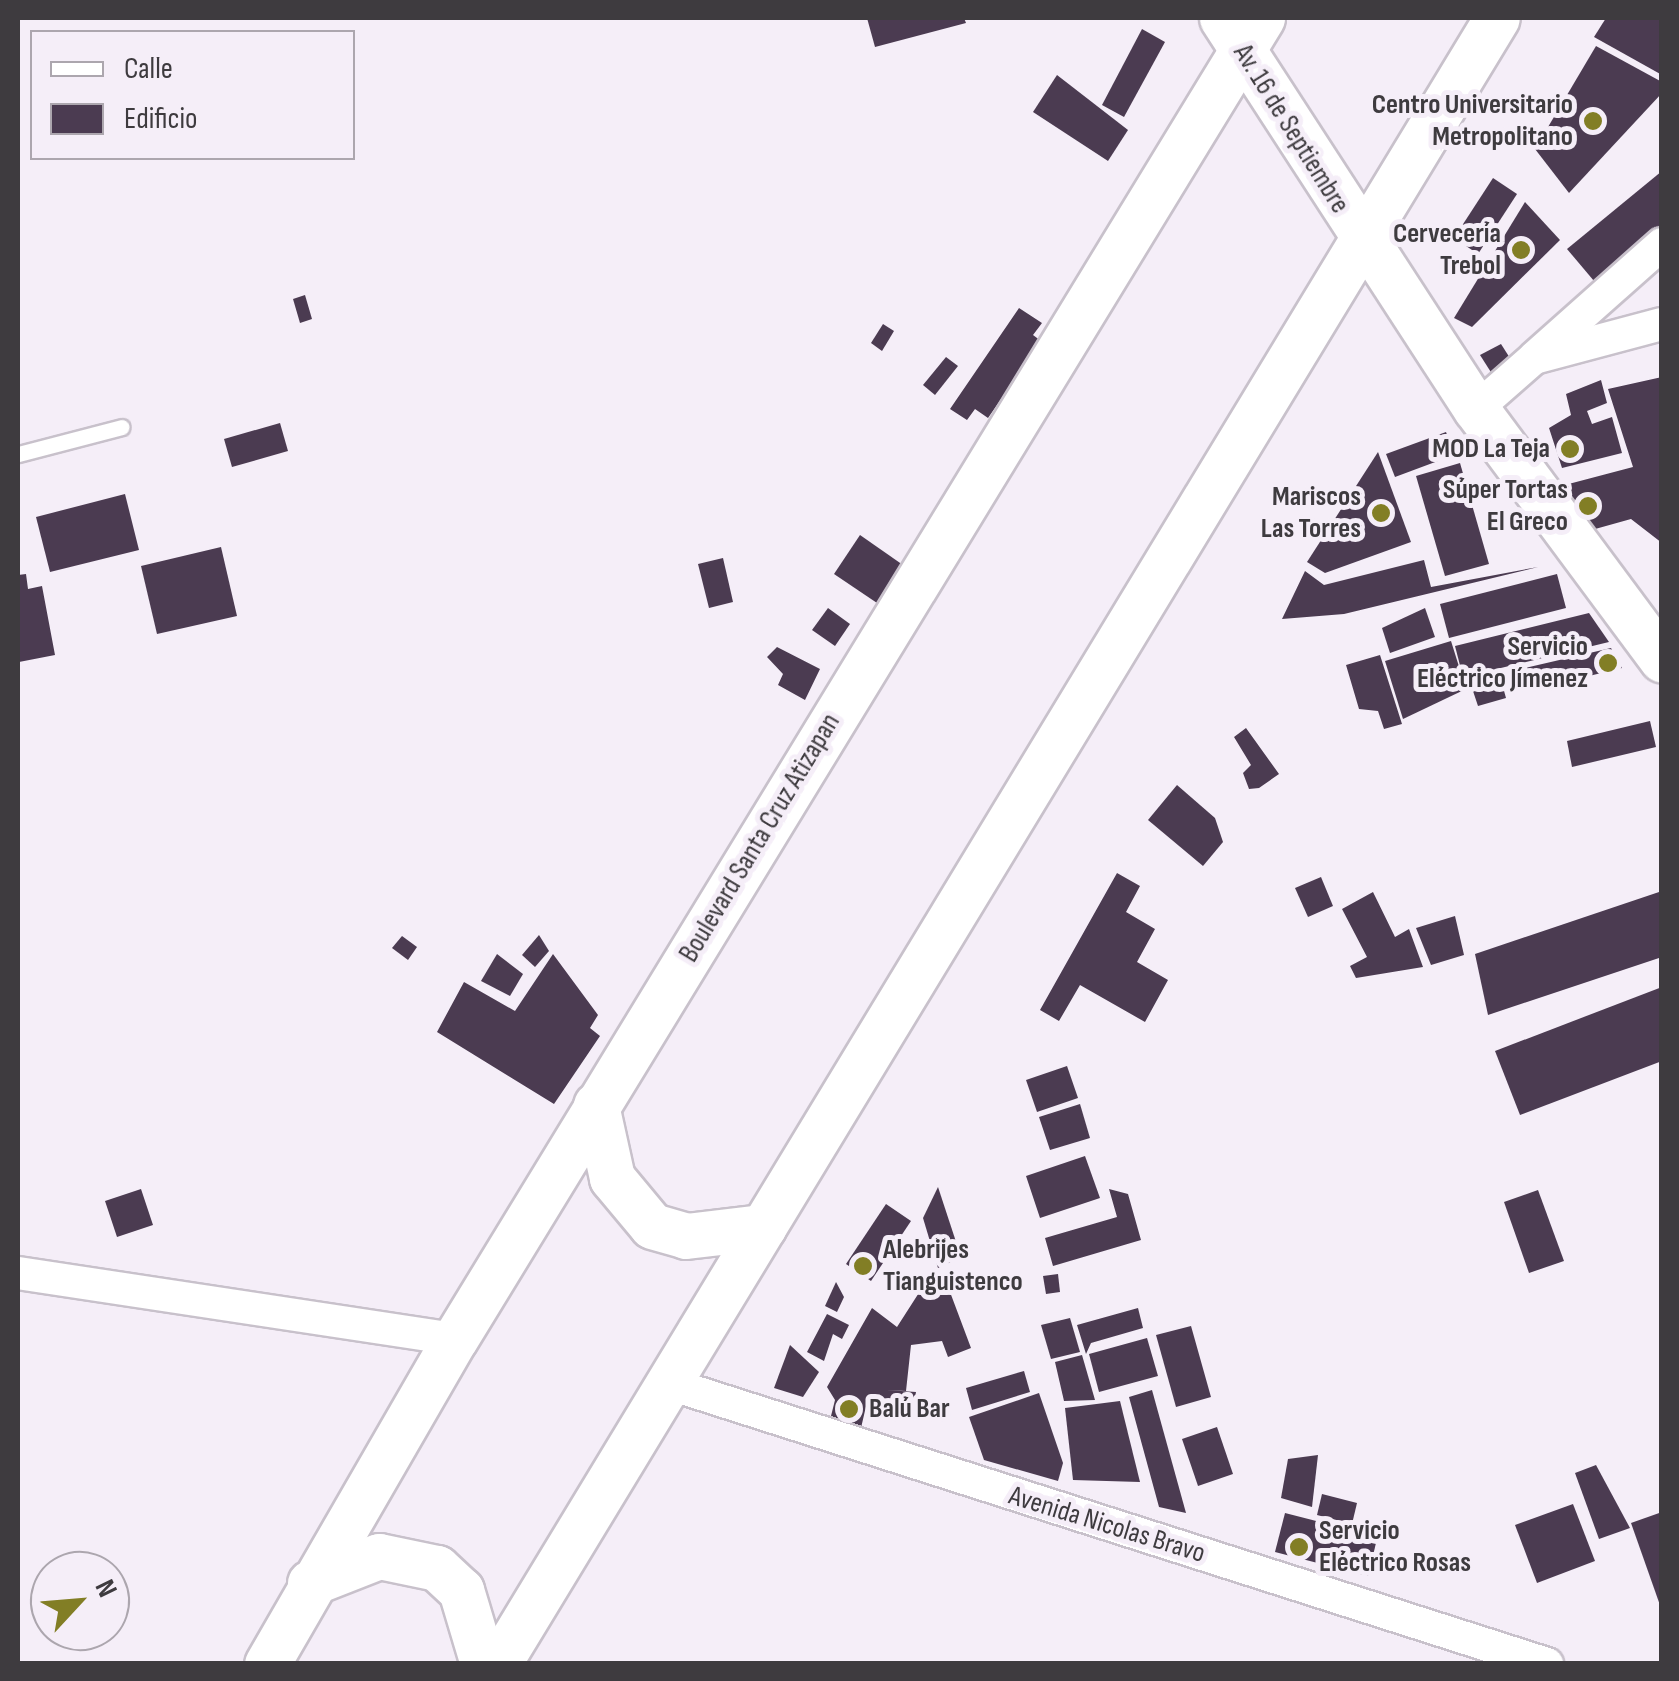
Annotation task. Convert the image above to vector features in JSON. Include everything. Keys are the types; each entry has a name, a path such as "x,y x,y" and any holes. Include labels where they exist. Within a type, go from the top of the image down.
{"main road":[{"path":"498,1664 1496,18"},
{"name":"Av. 16 de Septiembre","path":"1242,29 1360,240 1476,409 1653,635"},
{"name":"Boulevard Santa Cruz Atizapan","path":"267,1664 310,1582 454,1339 1242,29"},
{"path":"596,1105 612,1178 652,1226 686,1236 763,1227"},
{"path":"310,1582 379,1556 437,1568 461,1590 482,1664"}],"street":[{"path":"1476,409 1662,244"},
{"path":"1534,358 1662,324"},
{"path":"18,1274 454,1339"},
{"name":"Avenida Nicolas Bravo","path":"668,1383 1548,1664"}],"lane":[{"path":"18,454 122,427"}],"building":[{"path":"867,18 964,18 966,23 875,47"},
{"path":"1606,18 1662,18 1662,75 1594,37"},
{"path":"1142,29 1165,42 1124,117 1102,105"},
{"name":"Centro Universitario Metropolitano","path":"1596,46 1662,82 1662,93 1569,193 1535,149"},
{"path":"1057,75 1128,130 1108,161 1033,112"},
{"path":"1662,171 1662,224 1594,281 1567,249"},
{"path":"1493,178 1517,194 1478,254 1454,238"},
{"path":"1525,202 1560,240 1472,327 1454,318"},
{"path":"305,295 312,319 300,323 293,299"},
{"path":"1019,308 1042,323 1033,335 1041,341 988,418 975,409 967,420 950,409"},
{"path":"883,324 894,331 882,351 871,343"},
{"path":"1501,344 1515,366 1494,377 1480,355"},
{"path":"946,357 958,366 935,395 923,385"},
{"path":"1662,377 1662,543 1631,519 1588,531 1561,486 1633,467 1608,389"},
{"path":"1601,380 1607,403 1587,411 1592,424 1612,417 1622,453 1562,468 1549,428 1571,415 1566,394"},
{"path":"280,423 288,451 232,467 224,439"},
{"path":"1446,432 1454,455 1395,477 1386,454"},
{"path":"1378,452 1411,542 1325,573 1307,562"},
{"path":"1460,463 1489,564 1445,576 1416,476"},
{"path":"125,494 139,550 50,572 36,517"},
{"path":"860,535 903,565 877,603 834,574"},
{"path":"221,547 237,616 157,634 141,566"},
{"path":"723,558 733,602 709,608 698,564"},
{"path":"1424,560 1431,587 1538,567 1344,614 1282,619 1305,571 1324,585"},
{"path":"26,574 28,589 42,586 55,655 19,662 18,677 18,575"},
{"path":"1557,574 1566,608 1449,638 1440,604"},
{"path":"828,608 850,624 835,646 812,630"},
{"path":"1425,608 1435,637 1390,653 1382,628"},
{"path":"1589,613 1609,642 1463,677 1455,646"},
{"path":"1451,641 1466,689 1403,719 1385,661"},
{"path":"777,647 820,669 805,700 778,685 783,674 767,657"},
{"path":"1611,648 1622,668 1531,690 1525,668"},
{"path":"1380,655 1402,724 1384,729 1378,711 1359,709 1346,665"},
{"path":"1515,670 1501,680 1506,698 1478,706 1470,682"},
{"path":"1650,721 1656,747 1572,767 1567,741"},
{"path":"1246,728 1279,774 1259,788 1249,789 1243,773 1251,765 1234,737"},
{"path":"1177,785 1215,818 1223,842 1203,866 1148,820"},
{"path":"1117,873 1140,886 1126,912 1155,929 1137,962 1168,980 1145,1022 1080,985 1059,1021 1040,1010"},
{"path":"1321,877 1333,906 1308,917 1295,888"},
{"path":"1662,891 1662,957 1488,1015 1475,954"},
{"path":"1373,892 1395,937 1409,929 1423,967 1356,978 1350,966 1367,957 1342,909"},
{"path":"1455,916 1464,955 1431,965 1416,928"},
{"path":"539,935 549,951 535,967 522,955"},
{"path":"402,936 417,947 408,960 392,948"},
{"path":"497,954 523,974 510,996 481,981"},
{"path":"553,954 598,1015 590,1028 600,1036 554,1104 437,1032 464,982 515,1011"},
{"path":"1662,987 1662,1061 1520,1115 1495,1051"},
{"path":"1067,1066 1078,1098 1037,1112 1026,1080"},
{"path":"1080,1104 1090,1138 1050,1150 1039,1117"},
{"path":"1085,1156 1100,1198 1040,1218 1026,1176"},
{"path":"938,1187 961,1257 938,1268 923,1218"},
{"path":"141,1189 153,1225 117,1237 105,1201"},
{"path":"1109,1189 1128,1194 1141,1240 1053,1266 1045,1238 1117,1217"},
{"path":"1538,1190 1564,1261 1529,1273 1504,1202"},
{"path":"886,1204 911,1221 871,1281 846,1264"},
{"path":"931,1274 947,1284 971,1348 948,1357 942,1341 911,1345 906,1391 886,1390 916,1392 911,1420 871,1413 877,1403 867,1402 861,1428 830,1420 835,1400 827,1387 872,1308 897,1327"},
{"path":"1058,1274 1060,1292 1046,1294 1043,1276"},
{"path":"836,1282 844,1297 837,1312 825,1306"},
{"path":"1138,1308 1143,1328 1091,1343 1086,1354 1077,1325"},
{"path":"827,1314 849,1325 842,1339 833,1334 824,1361 807,1352"},
{"path":"1070,1318 1080,1352 1051,1359 1041,1325"},
{"path":"1191,1326 1211,1397 1176,1407 1156,1335"},
{"path":"1147,1338 1158,1376 1099,1392 1089,1354"},
{"path":"790,1345 819,1372 803,1397 774,1388"},
{"path":"1082,1355 1095,1400 1064,1401 1055,1362"},
{"path":"1024,1371 1030,1392 972,1410 966,1388"},
{"path":"1152,1390 1186,1513 1159,1507 1129,1397"},
{"path":"1039,1393 1063,1463 1058,1481 984,1460 969,1417"},
{"path":"1120,1401 1140,1482 1073,1480 1065,1408"},
{"path":"1217,1427 1233,1474 1198,1486 1182,1439"},
{"path":"1318,1455 1312,1507 1281,1498 1288,1459"},
{"path":"1596,1465 1630,1528 1599,1539 1575,1473"},
{"path":"1322,1494 1357,1503 1352,1524 1317,1515"},
{"path":"1573,1504 1595,1561 1537,1583 1515,1525"},
{"path":"1662,1512 1662,1608 1661,1608 1631,1523"},
{"path":"1285,1513 1367,1534 1376,1543 1368,1576 1275,1552"}],"place":[{"name":"Centro Universitario Metropolitano","path":"1593,121"},
{"name":"Cervecería Trebol","path":"1521,250"},
{"name":"MOD La Teja","path":"1570,449"},
{"name":"Súper Tortas El Greco","path":"1588,506"},
{"name":"Mariscos Las Torres","path":"1381,513"},
{"name":"Servicio Eléctrico Jímenez","path":"1608,663"},
{"name":"Alebrijes Tianguistenco","path":"863,1266"},
{"name":"Balú Bar","path":"849,1409"},
{"name":"Servicio Eléctrico Rosas","path":"1299,1547"}]}
